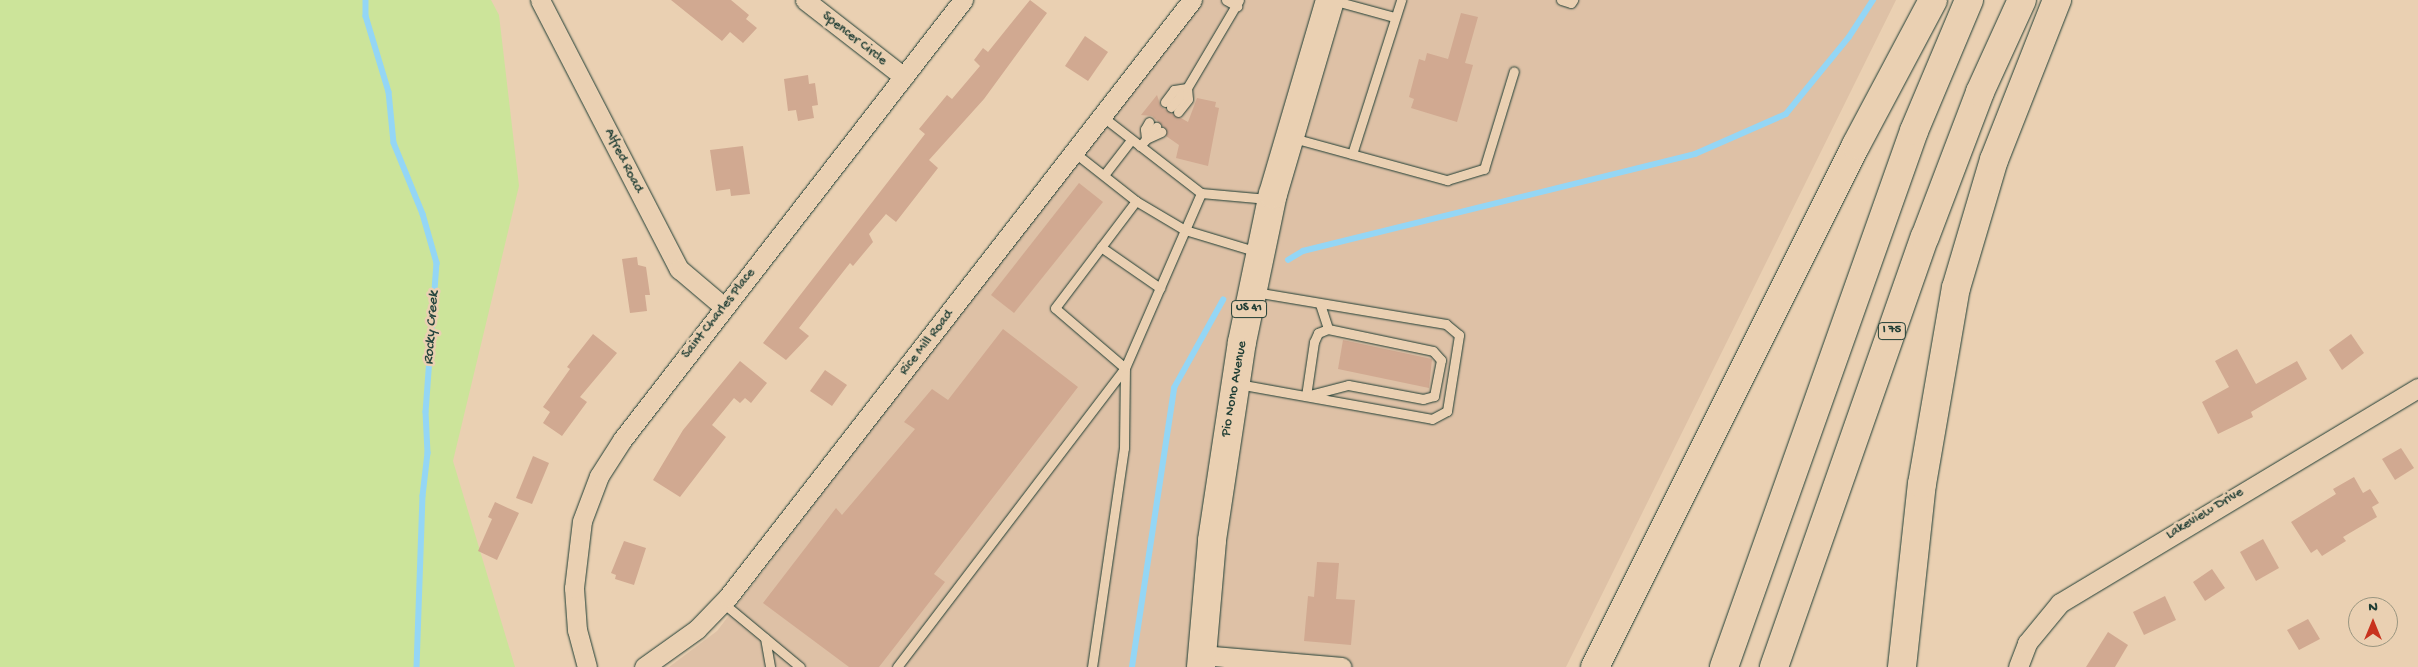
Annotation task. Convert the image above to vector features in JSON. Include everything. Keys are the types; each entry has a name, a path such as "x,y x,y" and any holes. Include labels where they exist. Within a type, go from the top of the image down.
{"main road":[{"name":"Pio Nono Avenue","path":"1202,661 1212,540 1235,384 1272,199 1331,0"},
{"path":"1595,667 1856,145 1934,0"},
{"path":"1724,667 1914,131 1969,0"},
{"name":"I 75","path":"1776,662 1925,237 1980,92 2022,0"},
{"path":"1902,667 1922,484 1956,288 1994,160 2056,0"}],"street":[{"name":"Alfred Road","path":"540,0 679,269 724,307"},
{"name":"Spencer Circle","path":"805,0 904,77"},
{"name":"Saint Charles Place","path":"587,667 574,608 577,551 586,504 622,440 963,0"},
{"name":"Rice Mill Road","path":"648,666 697,629 723,603 1103,117 1192,0"},
{"name":"Lakeview Drive","path":"2018,667 2027,643 2060,603 2418,388"},
{"path":"1202,661 1341,667"}],"lane":[{"path":"1187,88 1174,90 1171,107 1188,99 1187,88 1238,3 1226,0"},
{"path":"1331,0 1394,17"},
{"path":"1352,154 1400,0"},
{"path":"1561,0 1571,4 1573,0"},
{"path":"1291,137 1447,180 1484,170 1514,71"},
{"path":"1103,117 1131,140 1143,142 1201,194 1272,199"},
{"path":"1143,142 1155,127"},
{"path":"1104,175 1131,140"},
{"path":"1075,153 1136,201 1185,230 1261,252"},
{"path":"897,667 1125,368 1201,194"},
{"path":"1125,368 1055,308 1136,201"},
{"path":"1101,247 1160,288"},
{"path":"1235,384 1432,419 1447,411 1460,335 1446,324 1253,292"},
{"path":"1320,304 1328,329"},
{"path":"1328,329 1433,351 1441,360 1434,396 1423,399 1348,385 1306,396 1314,342 1318,333 1328,329"},
{"path":"1092,667 1124,448 1125,368"},
{"path":"723,603 800,667"},
{"path":"765,638 770,667"}],"shaded area":[{"path":"1200,0 1896,0 1566,667 669,667 717,631"}],"green space":[{"path":"0,0 491,0 499,15 519,186 453,461 515,667 0,667"}],"building":[{"path":"671,0 731,0 749,15 746,19 757,28 743,43 730,32 722,41"},
{"path":"1030,0 1047,13 984,99 929,160 938,168 896,222 886,214 869,234 873,242 853,266 850,263 799,328 809,336 786,360 763,343 925,134 919,129 947,95 952,99 980,66 974,60 983,48 988,52"},
{"path":"1461,13 1478,17 1465,63 1473,65 1457,122 1411,108 1414,99 1409,97 1419,59 1425,61 1427,53 1448,59"},
{"path":"1085,36 1108,52 1088,81 1065,66"},
{"path":"808,75 809,84 815,83 818,105 812,106 814,118 798,121 796,110 788,111 784,79"},
{"path":"1157,95 1161,107 1188,122 1197,98 1216,102 1215,107 1219,108 1208,166 1176,158 1179,145 1166,136 1166,129 1152,116 1141,115"},
{"path":"743,146 750,194 731,196 730,189 716,191 710,150"},
{"path":"1079,183 1103,202 1014,313 991,295"},
{"path":"637,257 638,265 646,267 650,295 645,295 647,311 630,313 622,259"},
{"path":"1003,329 1078,387 934,574 945,582 879,667 849,667 763,603 836,508 842,515 915,429 904,422 932,389 948,400"},
{"path":"593,334 617,353 580,397 587,402 562,436 543,423 550,412 543,407 570,369 567,367"},
{"path":"2351,334 2364,353 2342,370 2329,350"},
{"path":"1343,340 1432,359 1429,388 1338,369"},
{"path":"2237,349 2256,384 2297,361 2307,379 2251,412 2253,417 2218,434 2202,402 2229,387 2215,361"},
{"path":"740,361 767,383 751,403 745,398 740,403 734,398 712,425 726,437 680,497 653,480 683,430"},
{"path":"825,370 847,385 832,406 810,391"},
{"path":"2401,448 2414,468 2395,480 2382,459"},
{"path":"533,456 549,463 532,504 516,498"},
{"path":"2354,477 2363,493 2370,489 2379,503 2372,507 2377,517 2343,537 2346,541 2322,556 2317,549 2311,553 2291,522 2336,494 2333,489"},
{"path":"495,502 519,513 497,560 478,551 492,519 488,517"},
{"path":"2263,539 2279,568 2256,581 2240,552"},
{"path":"624,541 646,548 634,585 615,579 616,575 611,573"},
{"path":"1317,562 1339,563 1336,599 1355,600 1351,645 1304,641 1308,596 1314,597"},
{"path":"2212,569 2225,588 2205,601 2193,582"},
{"path":"2165,596 2176,620 2144,635 2133,612"},
{"path":"2308,619 2320,639 2299,650 2287,630"},
{"path":"2108,632 2128,645 2115,667 2086,667"}],"waterway":[{"name":"Rocky Creek","path":"366,0 366,16 389,92 394,143 423,214 437,263 426,412 428,453 423,496 417,667"},
{"path":"1288,260 1303,251 1695,154 1786,114 1849,37 1873,0"},
{"path":"1132,667 1174,388 1223,300"}]}
